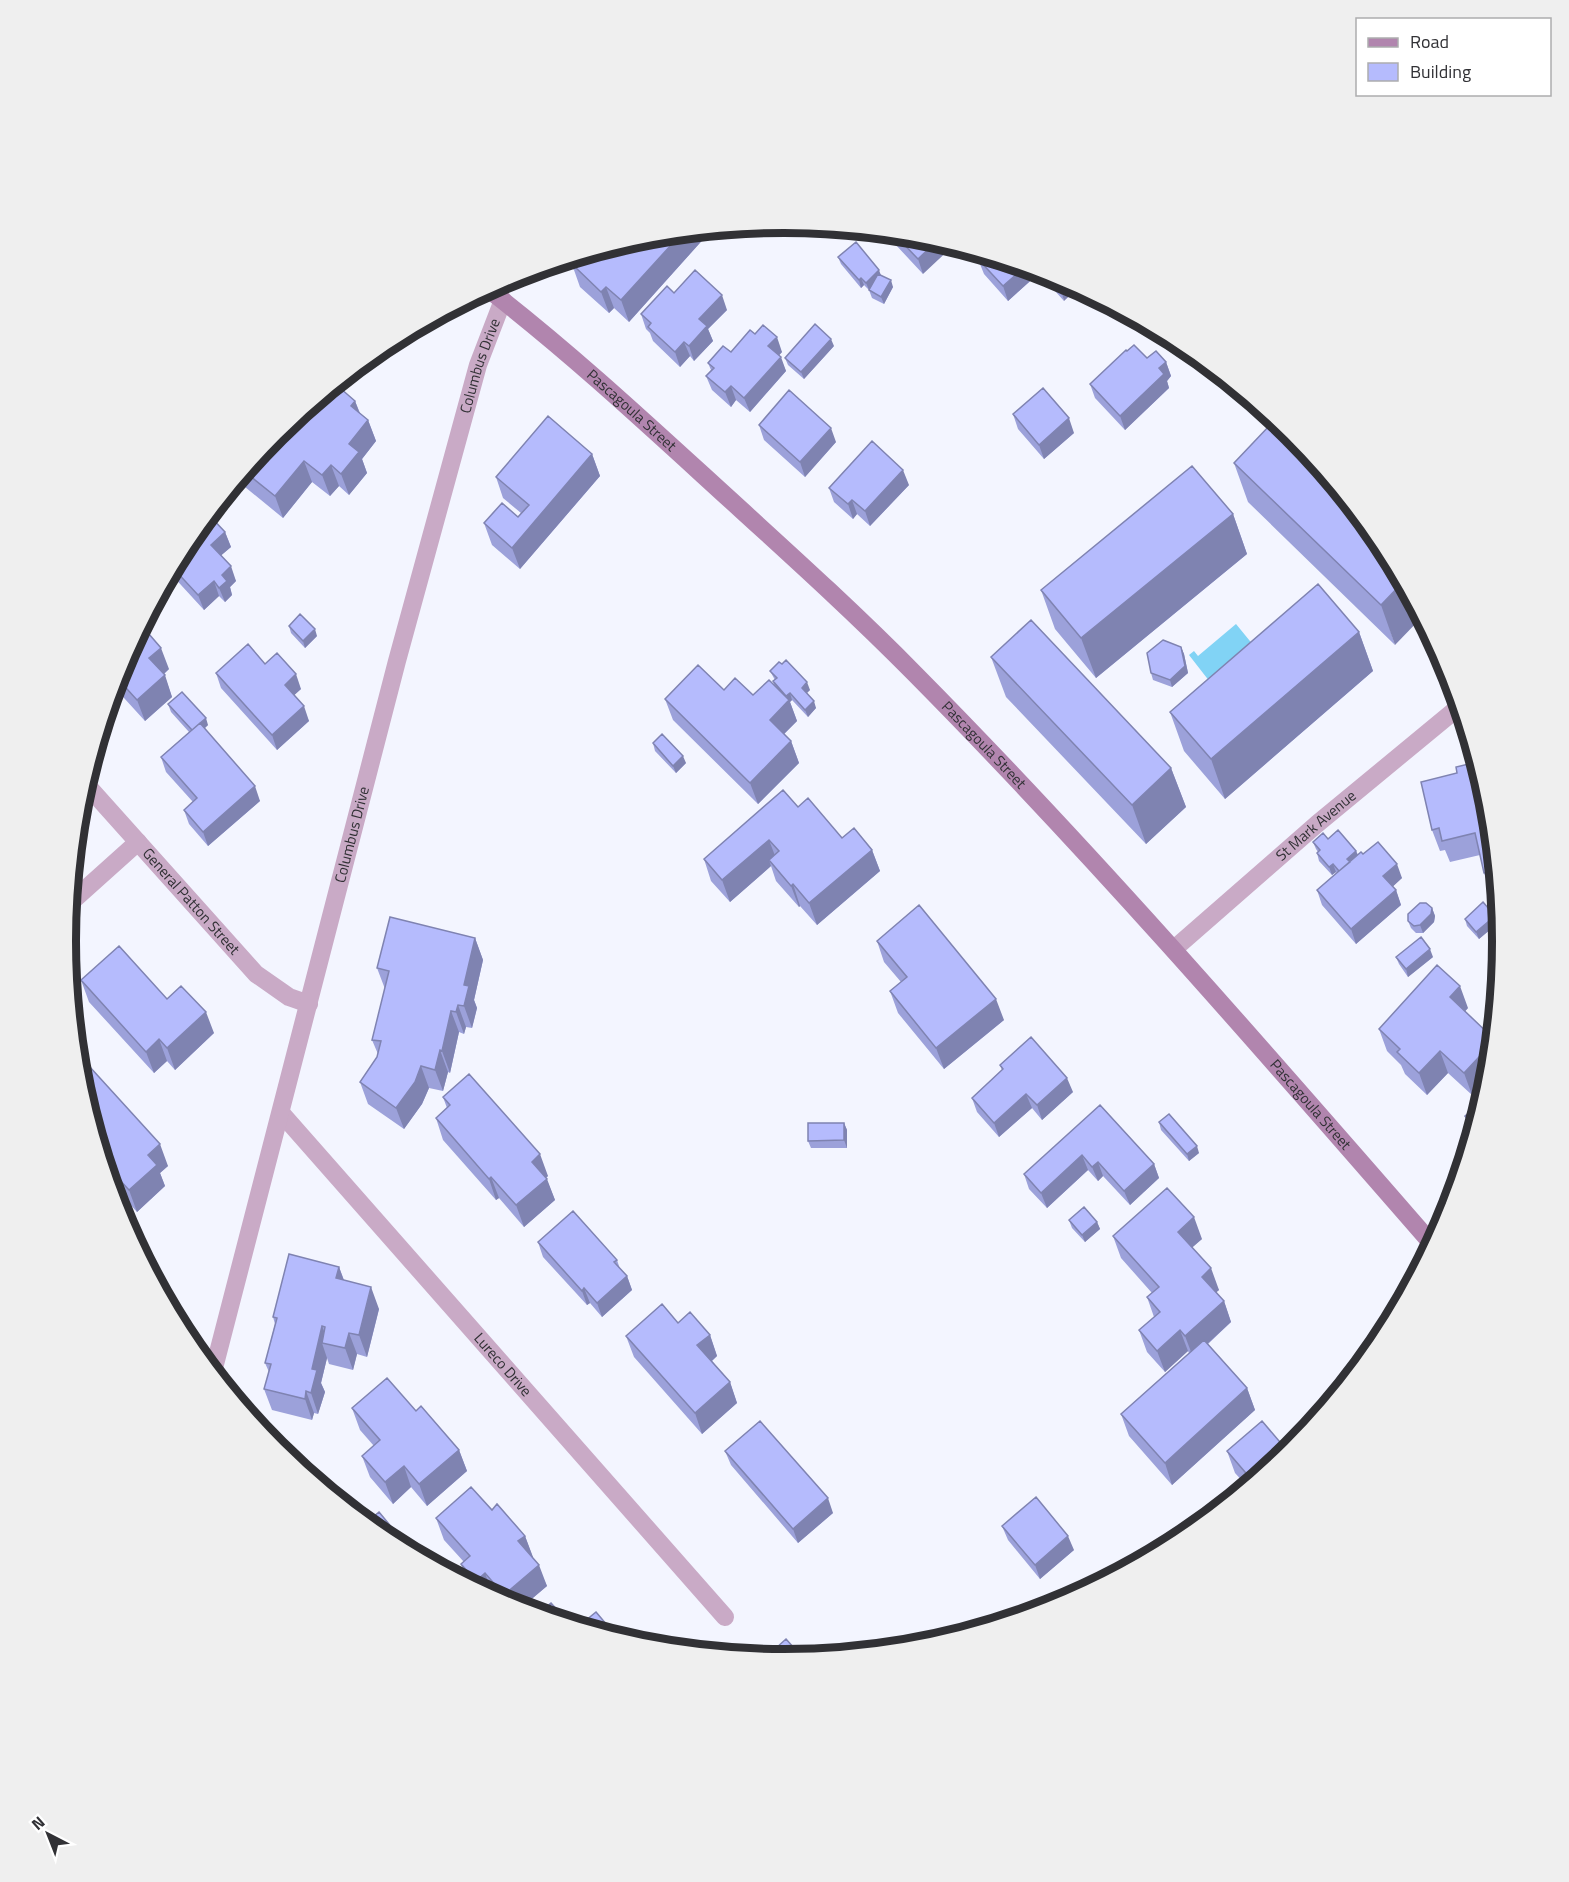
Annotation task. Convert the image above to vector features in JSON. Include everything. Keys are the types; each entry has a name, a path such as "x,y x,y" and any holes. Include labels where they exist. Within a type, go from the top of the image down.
{"street":[{"name":"Pascagoula Street","path":"496,295 596,377 812,574 914,673 1060,825 1174,949 1427,1238"},
{"name":"Columbus Drive","path":"216,1362 282,1114 397,661 478,365 503,300"},
{"name":"St Mark Avenue","path":"1174,949 1317,824 1454,711"},
{"name":"General Patton Street","path":"93,792 256,974 289,997 309,1004"},
{"path":"78,896 138,842"},
{"name":"Lureco Drive","path":"282,1114 725,1617"}],"water":[{"path":"1236,624 1254,646 1210,682 1189,655 1194,651 1198,656"}],"building":[{"path":"674,242 621,300 606,287 601,292 574,266 601,257"},
{"path":"856,242 879,270 866,283 861,278 859,280 838,257"},
{"path":"903,244 929,248 918,259"},
{"path":"980,261 1018,273 1003,286"},
{"path":"695,270 722,295 699,319 707,326 689,346 684,342 675,352 648,327 651,323 641,314 667,286 674,293"},
{"path":"878,274 891,280 881,297 869,290"},
{"path":"815,324 831,339 801,372 785,358"},
{"path":"763,325 777,337 768,346 781,357 744,398 731,386 725,392 706,376 714,368 708,363 723,346 731,352 750,330 755,334"},
{"path":"1134,345 1147,358 1156,351 1166,362 1159,368 1164,374 1120,416 1090,384"},
{"path":"1043,388 1069,418 1039,445 1013,414"},
{"path":"341,389 355,401 351,406 368,420 349,444 359,452 341,474 331,465 322,475 304,461 275,496 250,476 284,440"},
{"path":"789,390 831,428 800,462 759,425"},
{"path":"548,416 592,454 512,548 484,523 502,503 518,517 529,505 496,477"},
{"path":"1269,426 1317,474 1346,510 1398,587 1381,605 1234,463"},
{"path":"872,441 903,470 865,511 852,500 848,504 829,488"},
{"path":"1192,466 1233,514 1081,638 1041,590"},
{"path":"215,521 225,532 211,545 231,566 222,575 227,581 219,588 214,581 198,595 179,574"},
{"path":"1318,584 1359,632 1211,759 1170,712"},
{"path":"300,614 315,629 303,641 289,626"},
{"path":"1031,620 1171,768 1132,805 991,657"},
{"path":"148,633 161,648 149,658 165,675 137,700 124,686"},
{"path":"1163,640 1181,647 1185,666 1170,680 1151,673 1147,653"},
{"path":"248,644 265,664 277,653 296,674 285,685 304,706 272,735 216,673"},
{"path":"786,660 807,682 802,688 814,701 805,710 790,693 786,696 773,681 777,678 770,671 779,662 782,664"},
{"path":"698,665 724,690 735,678 753,695 769,680 789,700 770,720 791,741 750,783 665,699"},
{"path":"182,692 206,718 192,730 168,704"},
{"path":"200,723 255,786 203,832 184,810 197,798 161,757"},
{"path":"662,734 683,756 673,766 653,743"},
{"path":"1469,764 1479,803 1489,872 1484,873 1475,833 1442,841 1439,828 1432,830 1421,782 1457,773 1456,767"},
{"path":"783,790 798,807 808,798 842,838 854,828 872,850 809,903 769,860 779,851 769,840 722,880 704,859"},
{"path":"1338,830 1356,851 1347,859 1350,862 1339,871 1333,864 1329,867 1317,853 1320,850 1313,842 1323,833 1328,839"},
{"path":"1378,842 1397,864 1383,876 1396,890 1351,929 1317,890 1361,852 1363,854"},
{"path":"1483,902 1491,912 1492,919 1476,932 1465,919"},
{"path":"1420,903 1426,903 1432,908 1431,914 1420,925 1414,926 1408,921 1408,914"},
{"path":"919,905 996,999 936,1048 890,991 907,977 877,941"},
{"path":"390,917 475,938 464,985 469,986 464,1006 458,1005 456,1012 451,1011 435,1070 421,1066 415,1082 396,1108 360,1082 377,1057 381,1041 372,1040 389,971 377,968"},
{"path":"1421,937 1430,949 1406,969 1396,957"},
{"path":"119,946 167,999 181,986 206,1012 167,1048 159,1039 146,1052 81,980"},
{"path":"1437,965 1460,986 1450,997 1486,1031 1483,1053 1464,1073 1440,1051 1419,1073 1397,1052 1400,1049 1379,1029"},
{"path":"1031,1037 1067,1078 1037,1105 1026,1094 994,1123 972,1098 1003,1069 1000,1065"},
{"path":"88,1067 160,1144 148,1155 157,1165 129,1190 117,1177 114,1169"},
{"path":"469,1074 540,1154 532,1162 547,1179 516,1205 491,1177 489,1179 436,1118 450,1105 443,1097"},
{"path":"1100,1105 1154,1164 1124,1191 1098,1162 1092,1167 1082,1155 1041,1193 1024,1174"},
{"path":"1471,1111 1469,1121 1465,1116"},
{"path":"1169,1114 1197,1146 1187,1154 1159,1122"},
{"path":"808,1123 844,1123 844,1140 808,1141"},
{"path":"1167,1188 1194,1217 1178,1232 1211,1268 1202,1277 1224,1301 1185,1336 1180,1330 1157,1351 1139,1330 1160,1312 1147,1297 1159,1287 1113,1236"},
{"path":"1084,1207 1097,1222 1082,1235 1069,1220"},
{"path":"573,1211 617,1260 614,1262 627,1276 597,1303 584,1288 582,1291 538,1242"},
{"path":"289,1254 339,1267 336,1278 371,1287 359,1335 349,1333 345,1348 322,1343 325,1327 322,1326 312,1369 317,1370 311,1393 306,1391 305,1399 264,1389 271,1364 265,1363 277,1318 273,1317"},
{"path":"662,1304 678,1323 690,1312 710,1335 697,1345 730,1382 695,1413 626,1336"},
{"path":"1204,1340 1247,1388 1165,1463 1121,1414"},
{"path":"387,1378 416,1411 421,1406 459,1450 419,1484 404,1466 385,1482 362,1456 380,1440 352,1408"},
{"path":"760,1421 828,1498 793,1529 725,1451"},
{"path":"1262,1421 1282,1445 1248,1476 1227,1451"},
{"path":"471,1487 492,1510 497,1504 525,1536 518,1541 539,1565 507,1592 498,1588 485,1573 478,1579 472,1576 461,1564 470,1556 436,1518"},
{"path":"1036,1497 1068,1536 1035,1565 1002,1526"},
{"path":"379,1512 397,1534 391,1530 373,1517"},
{"path":"551,1603 559,1612 557,1611 546,1607"},
{"path":"596,1612 608,1627 601,1625 586,1620"},
{"path":"786,1639 795,1649 784,1649 775,1649"}]}
